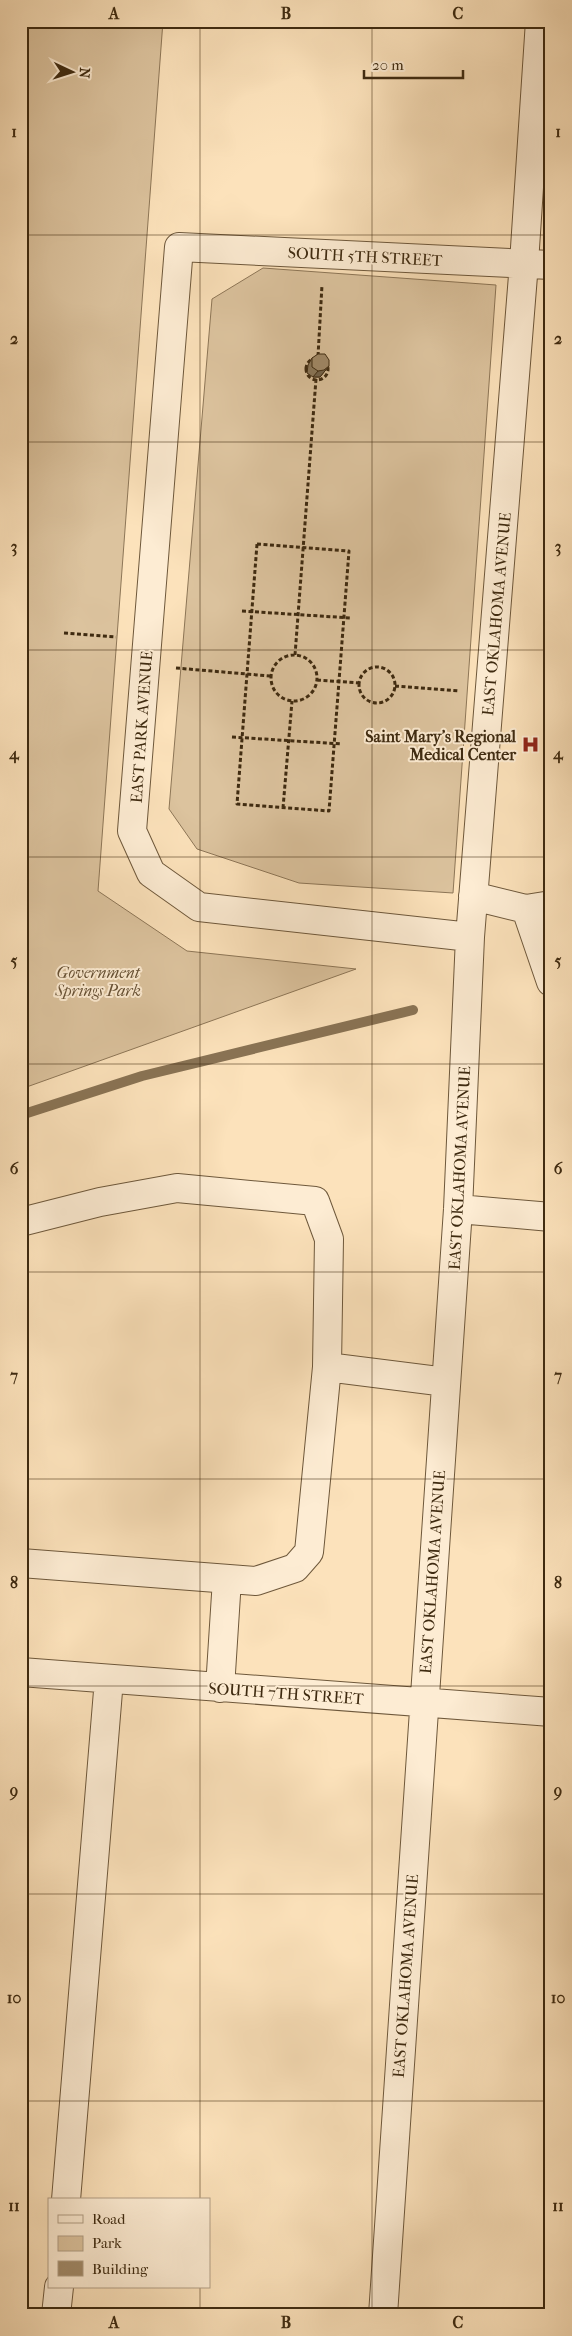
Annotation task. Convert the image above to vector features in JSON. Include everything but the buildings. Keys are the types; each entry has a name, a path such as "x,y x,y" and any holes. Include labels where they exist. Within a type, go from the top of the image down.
{"street":[{"name":"EAST OKLAHOMA AVENUE","path":"383,2315 458,1209 470,937 524,263 540,21"},
{"name":"SOUTH 5TH STREET","path":"179,247 551,265"},
{"name":"EAST PARK AVENUE","path":"179,247 132,831 151,873 199,907 470,937"},
{"path":"474,896 538,907 551,982"},
{"path":"21,1222 100,1202 177,1188 314,1201 329,1239 327,1368 309,1552 295,1568 256,1581 21,1563"},
{"path":"458,1209 551,1217"},
{"path":"327,1368 446,1382"},
{"path":"220,1688 227,1578"},
{"name":"SOUTH 7TH STREET","path":"21,1672 423,1704 551,1712"},
{"path":"66,2198 109,1679"},
{"path":"56,2315 59,2288"}],"path":[{"path":"318,359 322,284"},
{"path":"312,358 318,359 323,360 328,366 328,373 322,379 312,380 306,374 305,365 312,358"},
{"path":"295,655 316,379"},
{"path":"257,544 349,551 329,811 238,804 252,611 257,544"},
{"path":"242,611 352,618"},
{"path":"64,633 248,674 270,676"},
{"path":"295,655 301,656 313,665 317,680 311,694 297,702 282,699 271,686 270,676 271,671 280,659 295,655"},
{"path":"378,667 388,671 395,686 394,692 386,701 373,703 363,696 360,683 367,671 378,667"},
{"path":"317,680 360,683"},
{"path":"395,686 489,693"},
{"path":"283,808 292,701"},
{"path":"232,737 342,744"}],"green space":[{"name":"Government Springs Park","path":"21,21 163,21 98,891 187,951 356,969 21,1089"},
{"path":"263,268 496,285 453,893 299,883 197,849 169,809 212,299"}],"waterway":[{"path":"21,1115 142,1076 413,1010"}],"place":[{"name":"Saint Mary's Regional Medical Center","path":"530,745"}]}
